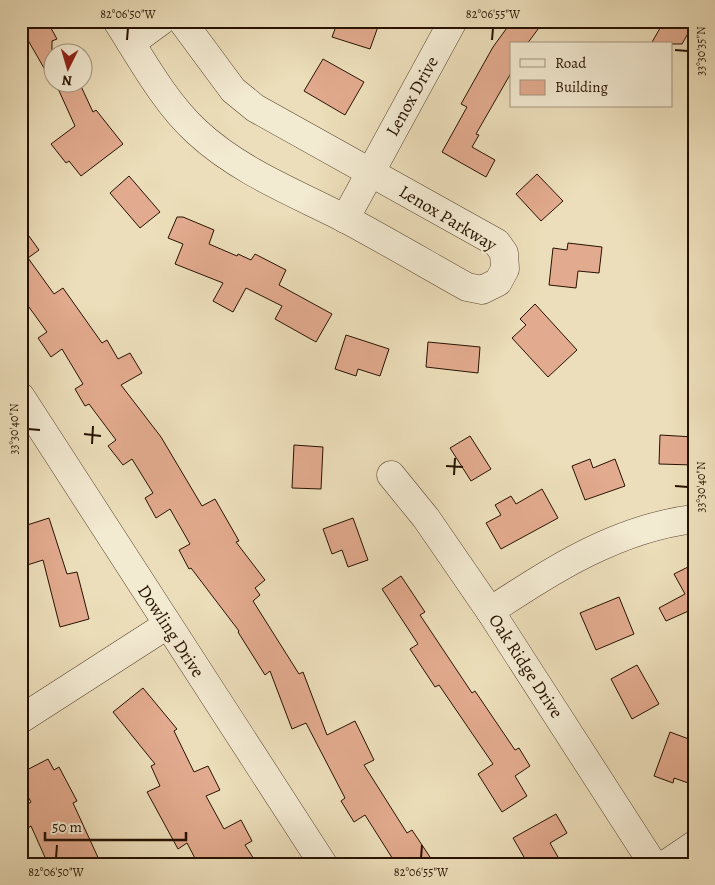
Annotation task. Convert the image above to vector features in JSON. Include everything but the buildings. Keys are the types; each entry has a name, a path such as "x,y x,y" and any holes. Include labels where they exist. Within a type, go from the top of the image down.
{"street":[{"name":"Lenox Parkway","path":"161,21 124,32 174,108 220,152 253,173 345,219 467,287 482,290 498,282 505,269 504,254 497,243 256,108 233,90 213,66 182,21"},
{"name":"Lenox Drive","path":"370,172 453,21"},
{"path":"345,219 370,172"},
{"name":"Dowling Drive","path":"21,397 323,864"},
{"name":"Oak Ridge Drive","path":"390,475 426,518 490,611 653,864"},
{"path":"490,611 579,555 629,535 694,519"},
{"path":"21,719 167,625"},
{"path":"666,864 694,845"}]}
